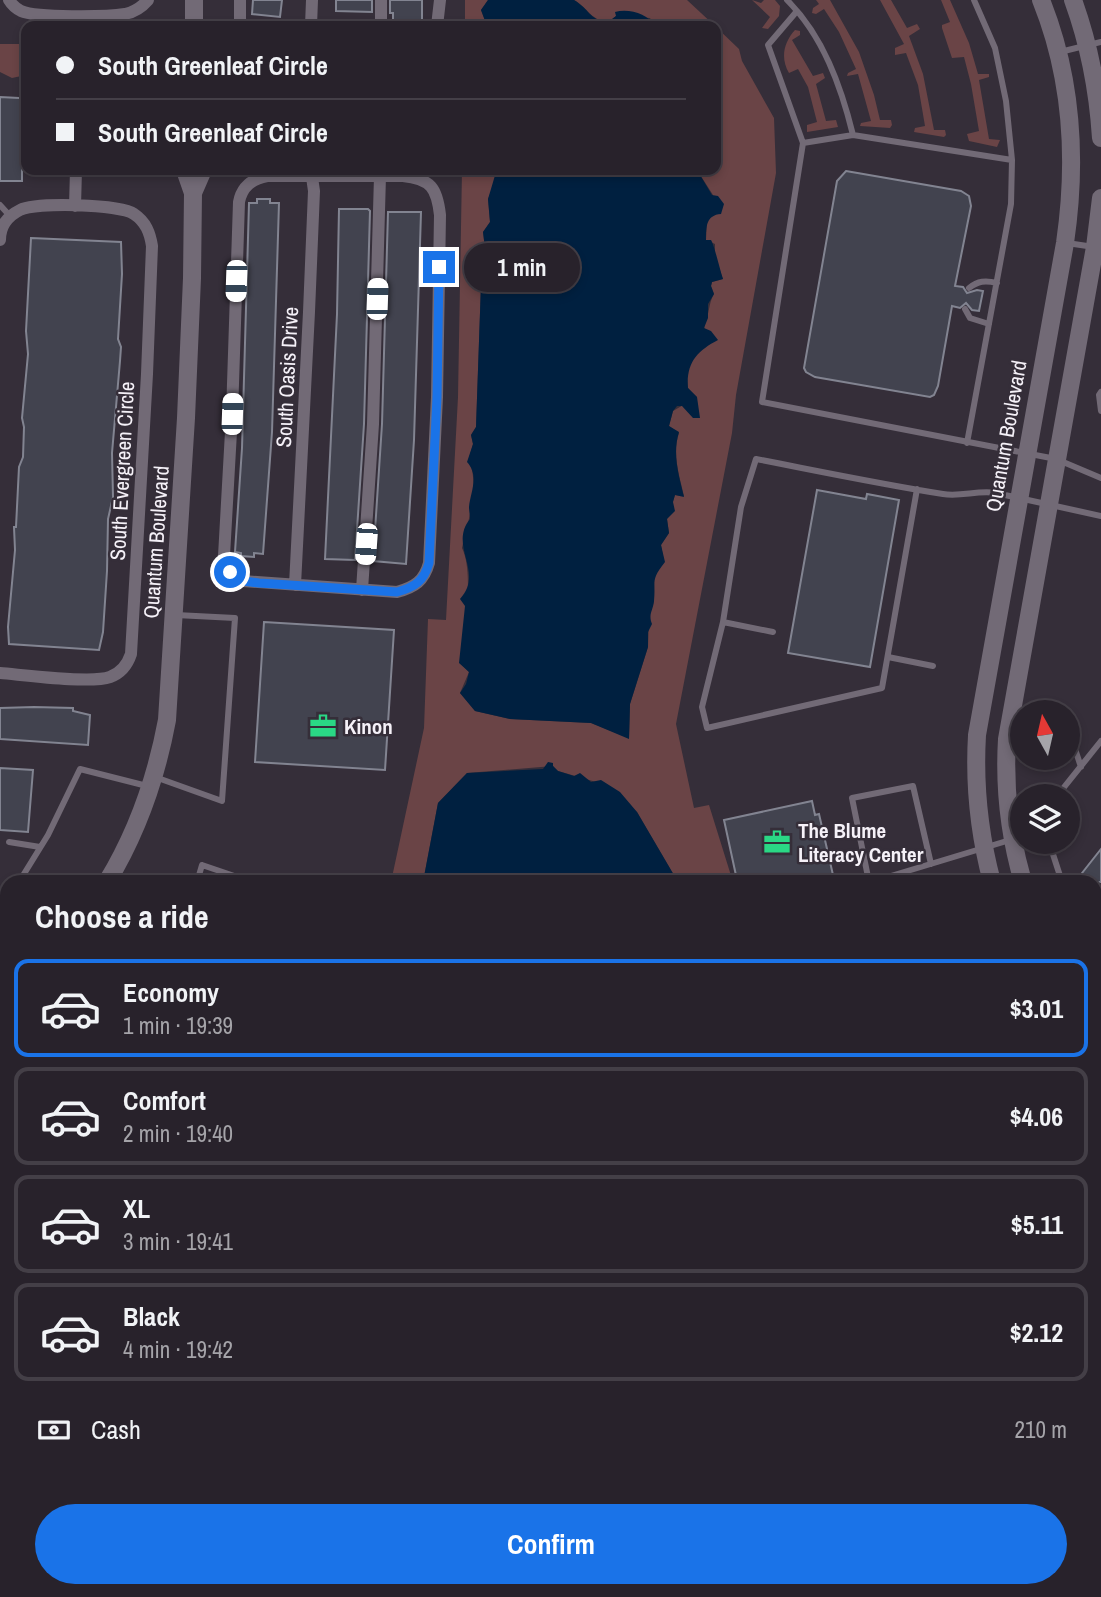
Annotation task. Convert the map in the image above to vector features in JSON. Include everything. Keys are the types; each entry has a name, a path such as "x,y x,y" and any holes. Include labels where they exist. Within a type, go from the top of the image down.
{"street":[{"path":"9,0 22,11 76,20 124,14 143,6 148,0"},
{"path":"194,0 194,21"},
{"path":"240,0 242,21"},
{"path":"311,21 312,0"},
{"path":"381,0 381,21"},
{"path":"438,21 440,0"},
{"name":"Quantum Boulevard","path":"990,875 983,848 975,786 977,736 1070,209 1072,149 1066,90 1058,52 1041,0"},
{"path":"1073,0 1094,44 1101,138"},
{"path":"75,206 76,175"},
{"name":"Quantum Boulevard","path":"111,875 134,835 153,782 167,720 186,418 193,193 187,175"},
{"name":"Quantum Boulevard","path":"193,193 201,175"},
{"path":"282,175 256,178 240,193 225,565 243,581 397,592 420,582 429,563 436,411 439,205 430,184 420,178 357,175"},
{"name":"South Oasis Drive","path":"295,585 309,312 314,191 312,175"},
{"path":"362,590 373,424 380,176"},
{"path":"1010,822 1006,788 1007,739 1056,459 1098,247 1101,198"},
{"name":"South Evergreen Circle","path":"0,673 99,680 121,672 128,664 131,654 152,246 145,223 122,208 28,207 10,216"},
{"path":"0,240 10,216"},
{"path":"1016,854 1021,875"}],"lane":[{"path":"786,0 797,11 833,69 853,135"},
{"path":"967,443 1011,204 1012,160 1006,101 995,48 974,0"},
{"path":"797,11 768,45 803,143 762,402 1056,459 1101,478"},
{"path":"1058,52 1094,44"},
{"path":"803,143 853,135 1012,160"},
{"path":"0,205 10,216"},
{"path":"1065,243 1098,247"},
{"path":"969,288 985,280 997,283"},
{"path":"965,309 970,318 989,324"},
{"path":"1101,391 1101,411"},
{"path":"917,489 882,688 706,728 702,707 723,622 741,507 756,459 917,489 946,495 982,491 1101,516"},
{"path":"23,875 80,769 153,782 222,801 234,618 174,615"},
{"path":"723,622 773,632"},
{"path":"888,657 933,666"},
{"path":"1067,784 1101,741"},
{"path":"868,875 852,799 913,786 931,864"},
{"path":"894,875 1010,840"},
{"path":"9,842 40,847"},
{"path":"1051,854 1059,875"},
{"path":"199,875 202,865 231,875"}],"shaded area":[{"path":"465,0 488,0 481,10 485,21 465,21"},
{"path":"574,0 687,0 710,21 652,21 650,18 616,16 610,21 603,21"},
{"path":"752,0 761,3 764,0 775,0 780,6 779,16 768,29 762,28 770,17"},
{"path":"816,0 830,0 859,52 880,120 891,120 890,128 860,126 861,123 871,121 858,74 847,76 856,69 839,32 824,9 816,14 812,13 813,8 819,4"},
{"path":"880,0 891,0 907,28 917,24 920,29 909,36 923,74 934,130 945,130 944,137 914,132 915,128 925,126 918,85 906,53 895,55 895,48 904,44"},
{"path":"941,0 950,0 969,43 978,74 989,74 989,77 979,80 989,139 1000,140 997,147 969,141 967,134 979,131 971,84 964,57 952,58 942,28 942,25 950,22"},
{"path":"795,30 800,31 800,35 792,40 813,76 823,73 825,78 816,84 826,121 836,120 838,127 807,132 807,125 817,122 808,87 798,69 789,73 784,56 788,40"},
{"path":"721,32 739,49 742,61 774,118 776,173 736,395 732,433 676,724 694,808 709,805 731,875 674,875 637,812 596,782 558,771 553,766 467,773 438,803 424,875 392,875 424,728 428,619 446,620 458,397 462,175 498,175 488,199 490,222 483,232 485,248 482,256 476,427 471,435 473,444 468,462 472,469 473,491 462,548 466,559 468,588 460,663 469,672 460,693 475,711 510,719 591,723 629,738 630,704 648,647 649,617 654,601 654,575 664,562 661,545 669,533 667,519 675,495 684,496 676,456 679,433 669,426 673,411 697,397 688,388 687,371 704,339 704,324 714,294 712,282 723,279 715,256 715,244 706,240 707,221 713,215 713,195 700,175 721,175"},
{"path":"0,44 21,44 21,76 12,78 0,72"}],"water":[{"path":"488,0 574,0 601,21 485,21 481,10"},
{"path":"626,11 643,15 651,21 610,21 616,16 615,12"},
{"path":"495,175 700,175 712,195 718,196 724,204 721,214 710,219 706,235 706,240 712,242 723,279 712,282 714,294 708,304 708,318 704,328 711,331 718,340 699,353 689,372 688,388 697,397 700,418 693,418 682,406 677,406 669,426 679,432 676,457 684,497 675,495 675,511 667,519 669,533 661,545 665,562 655,581 648,647 630,704 629,739 591,723 510,719 475,711 460,693 469,672 459,663 465,606 460,599 467,589 469,579 463,539 464,529 470,519 473,485 473,473 467,462 473,444 471,435 476,427 482,256 485,248 483,232 490,222 488,199"},
{"path":"548,762 553,763 558,771 574,776 580,773 591,782 601,780 620,792 637,812 674,875 424,875 438,803 467,773 543,769"}],"building":[{"path":"253,0 282,0 280,17 252,14"},
{"path":"336,0 372,0 372,12 336,11"},
{"path":"390,0 422,0 422,21 393,21 393,13 390,13"},
{"path":"0,97 19,98 22,181 0,181"},
{"path":"846,171 961,191 969,196 971,206 955,286 963,287 967,293 983,291 979,311 972,310 966,303 960,308 952,306 938,386 930,397 815,377 804,368 837,181"},
{"path":"257,199 270,199 270,203 279,203 272,432 263,554 254,553 254,557 241,556 241,553 235,552 242,448 249,203 257,203"},
{"path":"339,209 370,211 364,424 355,560 325,559 337,314"},
{"path":"388,212 421,212 414,440 406,564 373,561 382,424"},
{"path":"31,238 121,242 118,339 121,347 112,453 113,497 108,519 103,632 99,650 9,644 14,527 19,467 23,457 22,418 28,354 26,331"},
{"path":"817,490 866,499 867,494 899,500 870,667 788,653"},
{"name":"Kinon","path":"264,622 394,630 385,770 255,762"},
{"path":"0,708 73,708 73,711 90,715 88,745 0,739"},
{"path":"0,768 33,770 28,832 0,830"},
{"name":"The Blume Literacy Center","path":"812,801 815,815 819,814 833,875 736,875 724,820"},
{"path":"1101,849 1101,875 1081,875"}],"place":[{"name":"Kinon","path":"323,726"},
{"name":"The Blume Literacy Center","path":"777,842"}],"route":[{"path":"230,572 243,581 259,583 397,592 420,582 429,563 437,397 439,267"}]}
